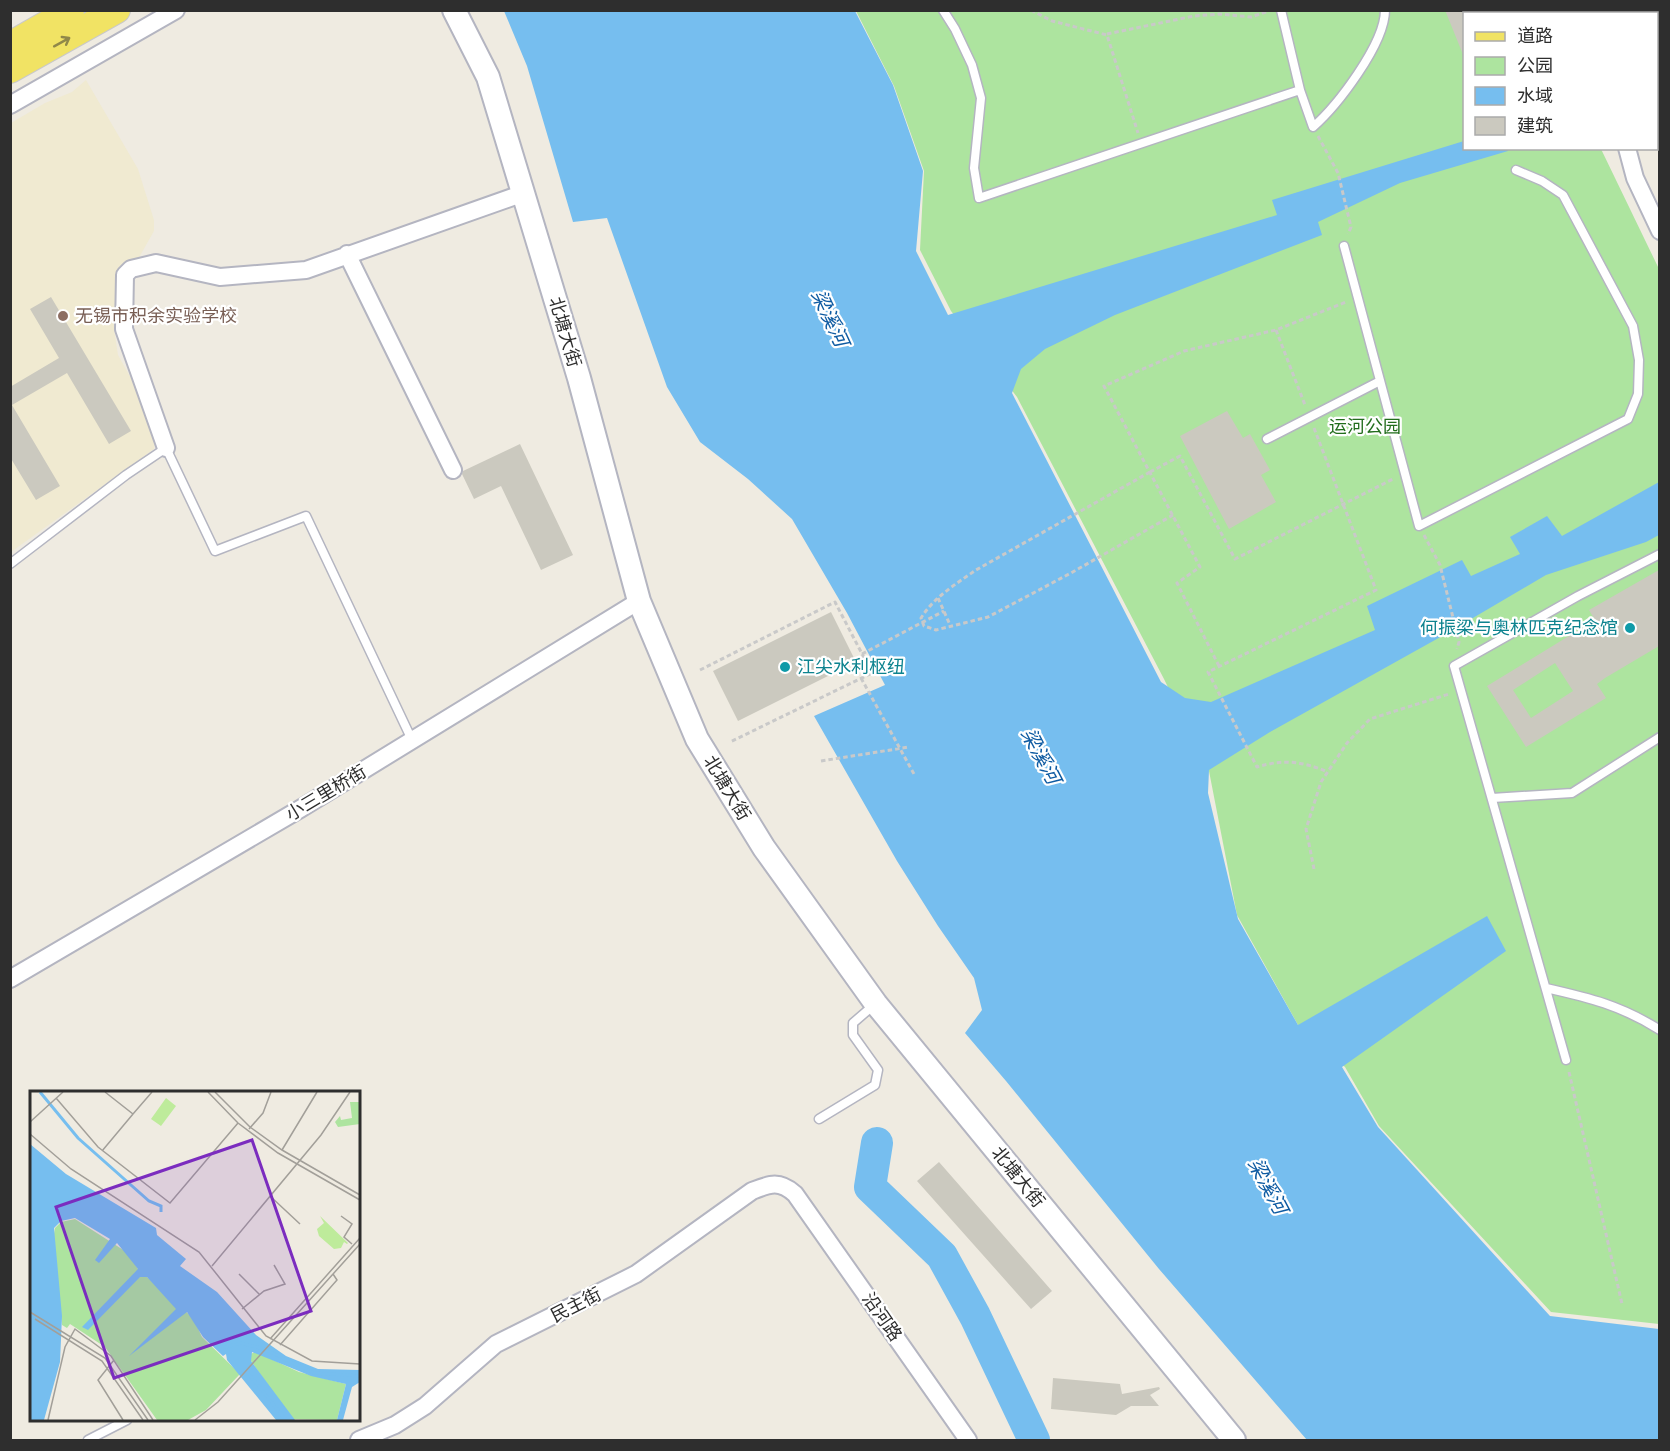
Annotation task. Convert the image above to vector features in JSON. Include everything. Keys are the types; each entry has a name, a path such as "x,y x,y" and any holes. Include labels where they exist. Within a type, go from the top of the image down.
{"main road":[{"path":"10,45 71,10"},
{"path":"10,70 117,10"},
{"name":"北塘大街","path":"454,10 488,77 579,378 639,601 697,740 764,848 876,1004 1234,1440"}],"street":[{"path":"10,105 176,10"},
{"path":"1628,150 1635,178 1659,231"},
{"path":"166,448 124,329 125,276 132,269 156,264 220,277 306,270 524,193"},
{"path":"347,254 453,471"},
{"name":"小三里桥街","path":"11,978 300,809 639,601"},
{"name":"民主街","path":"359,1440 395,1425 425,1406 496,1344 636,1274 752,1191 771,1184 786,1187 795,1194"},
{"name":"沿河路","path":"795,1194 968,1440"}],"lane":[{"path":"943,10 972,65 981,98 974,168 979,198 1300,90"},
{"path":"1281,10 1300,90 1313,127 1329,113 1353,82 1377,39 1385,10"},
{"path":"1344,246 1419,526 1628,419 1638,394 1639,360 1633,326 1563,195 1542,181 1516,170"},
{"path":"1267,439 1380,381"},
{"path":"10,564 126,475 166,448 215,551 306,516 412,740"},
{"path":"1566,1060 1454,666 1578,596 1659,554"},
{"path":"1492,798 1572,793 1659,737"},
{"path":"1546,988 1600,1000 1636,1015 1659,1030"},
{"path":"819,1119 874,1085 878,1070 853,1035 853,1023 876,1004"},
{"path":"88,1440 123,1421"}],"path":[{"path":"1031,10 1052,21 1107,35 1194,16 1220,14 1251,17 1270,10"},
{"path":"1107,35 1142,143"},
{"path":"1313,127 1338,172 1351,227"},
{"path":"1219,666 1177,583 1200,567 1104,386 1184,351 1276,330 1358,297"},
{"path":"1276,330 1376,590 1208,672 1257,767 1278,761 1308,764 1328,772"},
{"path":"1173,515 988,617 936,630 924,626 921,618 938,598 992,560 1180,456 1234,559 1405,473"},
{"path":"1419,526 1440,565 1458,642"},
{"path":"938,598 951,627"},
{"path":"700,670 835,602 872,673 730,741"},
{"path":"862,654 944,611"},
{"path":"861,678 914,774"},
{"path":"1314,869 1306,829 1321,782 1347,743 1370,719 1461,690"},
{"path":"821,761 909,747"},
{"path":"1566,1060 1622,1304"}],"shaded area":[{"name":"无锡市积余实验学校","path":"86,80 138,169 154,220 154,231 118,303 114,329 118,355 156,423 154,449 11,552 11,123 45,103 72,92"}],"green space":[{"name":"运河公园","path":"856,11 1560,11 1463,12 1463,150 1601,150 1659,269 1659,1324 1551,1312 1379,1126 1345,1067 1298,1025 1237,915 1209,771 1164,679 1017,397 951,311 920,250 924,171 894,86"}],"water":[{"name":"梁溪河","path":"504,11 855,11 893,85 923,171 916,251 948,315 1277,215 1272,200 1463,141 1463,150 1508,150 1400,183 1318,222 1322,235 1115,315 1045,349 1021,369 1012,393 1161,682 1185,698 1211,702 1375,630 1367,606 1462,560 1471,576 1520,554 1510,537 1547,516 1562,536 1659,482 1659,535 1646,542 1546,575 1270,732 1209,770 1208,793 1238,919 1298,1025 1487,916 1506,951 1342,1067 1378,1127 1550,1316 1659,1329 1659,1440 1307,1440 1159,1269 965,1033 982,1010 974,978 897,861 814,716 885,685 847,613 792,519 748,479 700,442 667,387 607,218 573,222 527,66"}],"building":[{"path":"1445,10 1464,10 1463,55"},
{"path":"51,297 131,431 109,444 67,373 12,405 60,486 36,500 10,457 10,387 59,358 30,309"},
{"path":"1227,411 1243,438 1250,434 1270,470 1261,475 1276,502 1229,529 1180,436"},
{"path":"520,444 573,555 541,570 501,486 474,499 462,474 463,471"},
{"path":"1659,570 1659,646 1597,684 1606,698 1526,747 1487,686 1595,620 1589,610","holes":["1555,663 1573,691 1531,718 1513,690"]},
{"name":"江尖水利枢纽","path":"831,612 856,662 738,721 713,671"},
{"path":"939,1162 1052,1291 1031,1309 917,1181"},
{"path":"1053,1378 1120,1384 1122,1394 1159,1387 1160,1389 1150,1395 1159,1406 1131,1406 1116,1415 1051,1409"}],"waterway":[{"path":"877,1143 870,1187 942,1256 975,1316 1034,1440"}],"place":[{"name":"无锡市积余实验学校","path":"63,316"},
{"name":"何振梁与奥林匹克纪念馆","path":"1630,628"},
{"name":"江尖水利枢纽","path":"785,667"}]}
